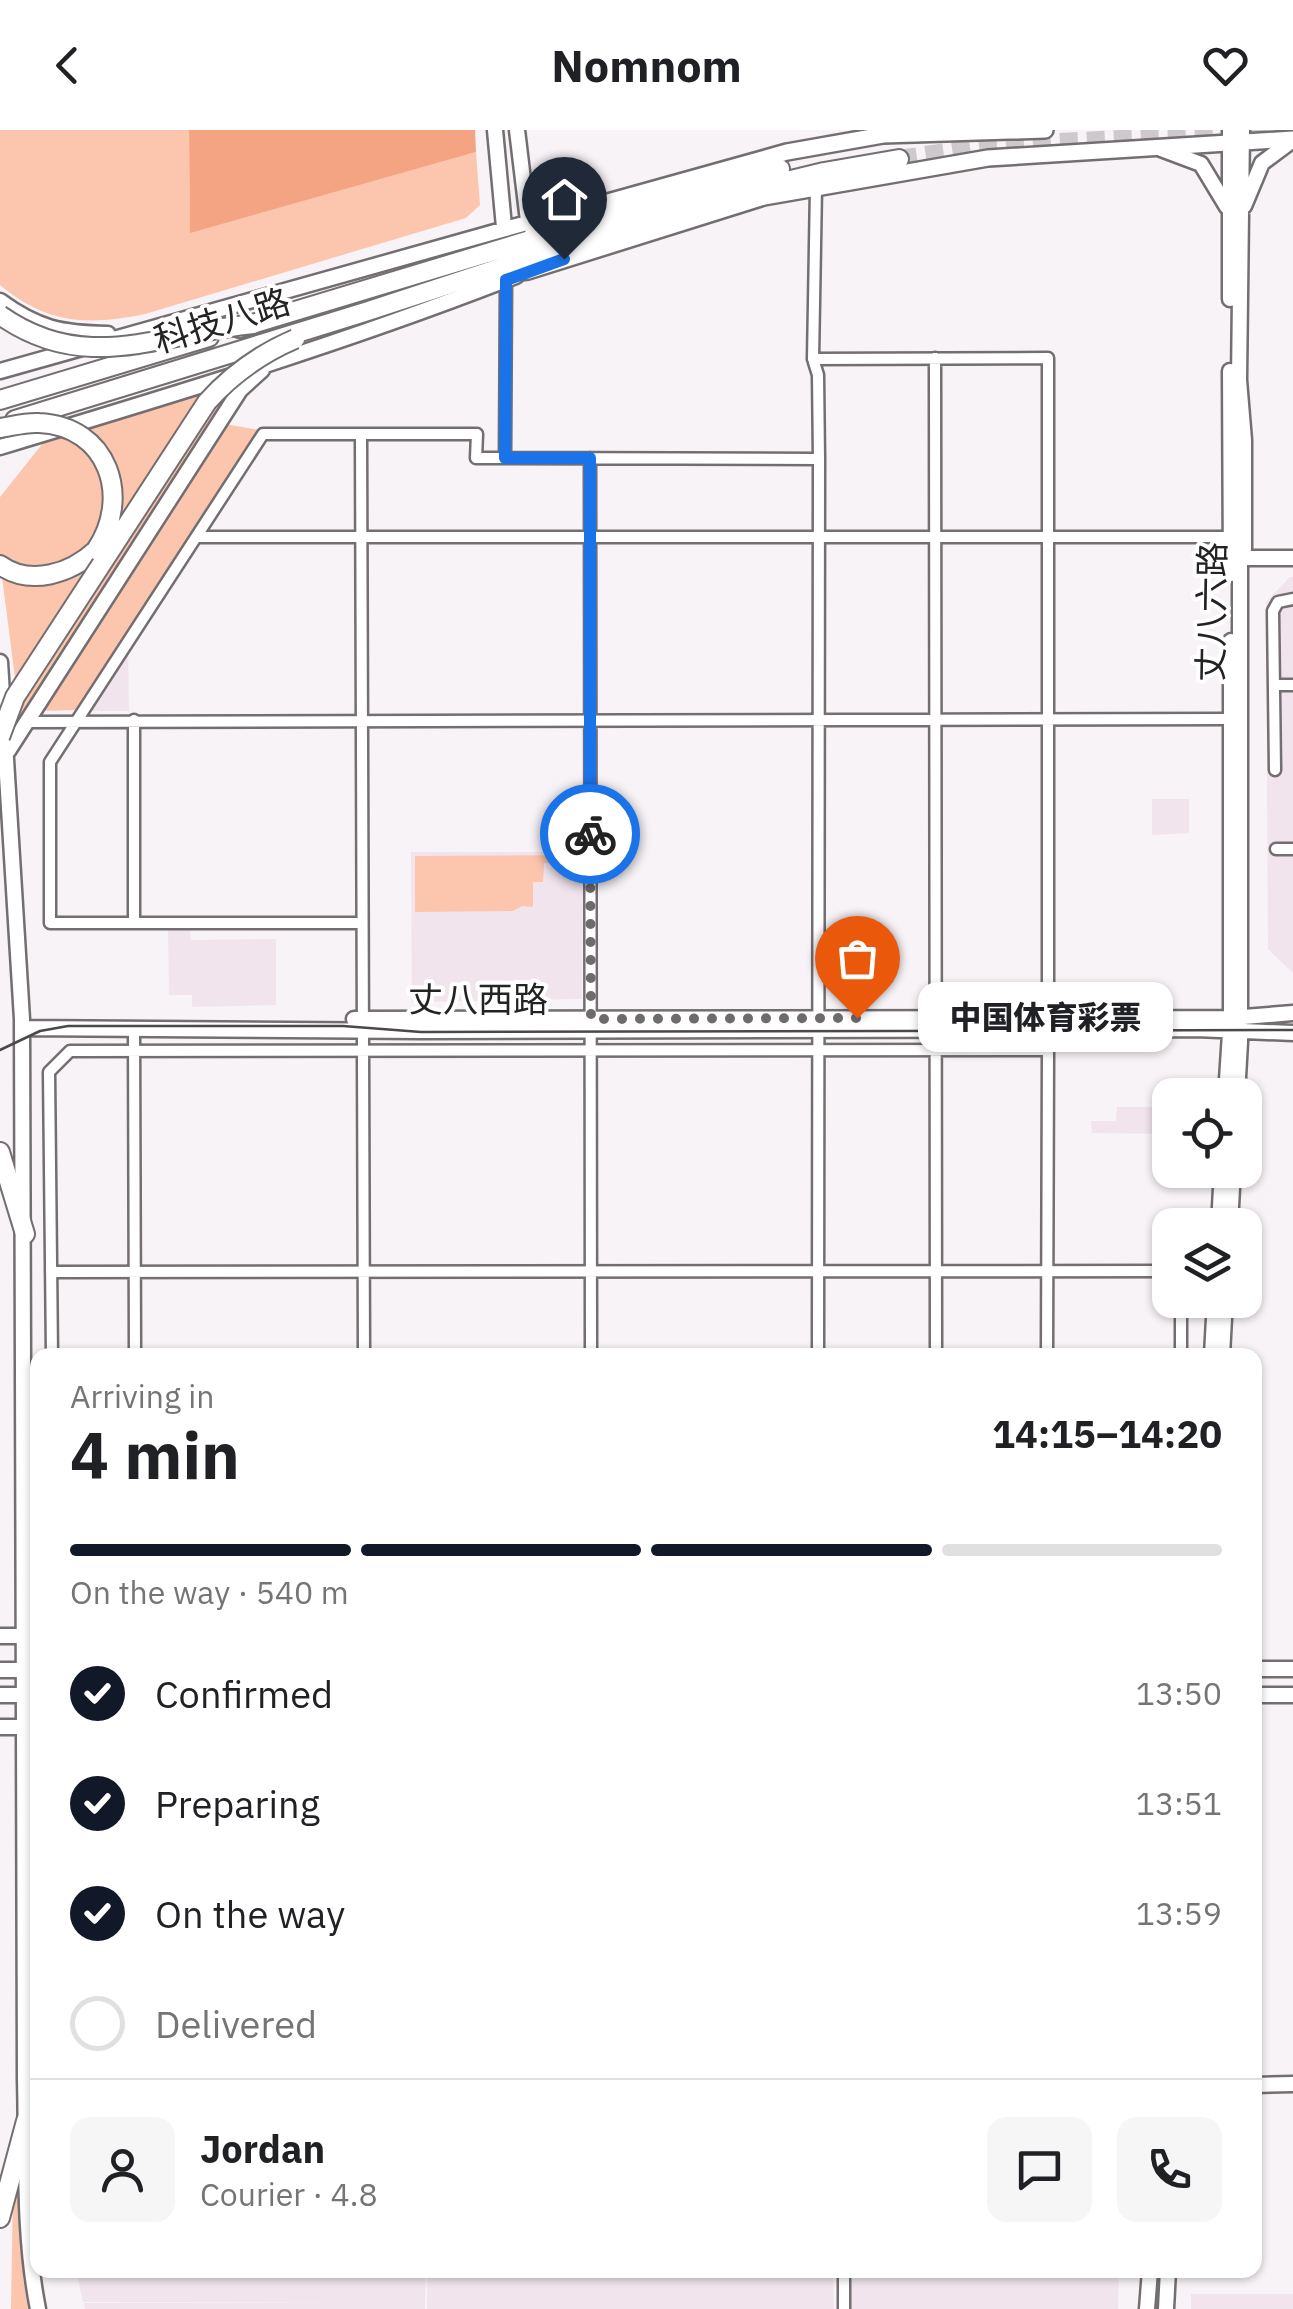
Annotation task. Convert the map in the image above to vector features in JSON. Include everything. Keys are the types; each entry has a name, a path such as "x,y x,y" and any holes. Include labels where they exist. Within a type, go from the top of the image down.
{"highway":[{"name":"科技八路","path":"0,400 253,324 292,328 366,312 708,200 899,154 744,177 447,266 292,328 0,426"},
{"path":"0,315 38,336 72,346 120,349 212,328 253,324"},
{"path":"4,744 15,697 207,402 292,328"},
{"path":"0,426 37,422 78,434 97,449 107,466 114,505 105,538 72,568 28,576 0,566"},
{"path":"0,1152 24,1234"},
{"path":"0,2218 26,2120"}],"main road":[{"path":"495,130 504,227"},
{"path":"517,130 528,221"},
{"name":"科技八路","path":"447,266 608,202 825,138 1045,130"},
{"path":"1120,130 1121,150"},
{"name":"科技八路","path":"463,279 528,271 708,213 816,188 988,158 1155,147 1235,136 1293,140"},
{"name":"丈八六路","path":"1228,1078 1235,1024 1235,136"},
{"path":"1234,216 1262,163 1293,140"},
{"path":"1155,147 1201,164 1234,216"},
{"path":"0,371 504,227 608,202"},
{"path":"0,447 265,368 388,326 528,271"},
{"path":"0,301 36,324 62,333 124,334"},
{"path":"4,744 24,722 240,390 265,368"},
{"path":"1237,548 1293,549"},
{"path":"1237,548 1293,558"},
{"name":"丈八六路","path":"1237,548 1230,719 1237,1078"},
{"path":"0,662 22,1024 24,1636 30,1670 24,1727 30,2032"},
{"name":"丈八西路","path":"1235,1024 1269,1013 1293,1013"},
{"name":"丈八西路","path":"22,1024 1235,1024 1293,1033"},
{"name":"丈八西路","path":"22,1024 134,1028 362,1024"},
{"path":"1212,1348 1214,1318"},
{"path":"1223,1348 1225,1318"},
{"path":"0,1636 24,1636"},
{"path":"1262,1669 1293,1669"},
{"path":"0,1670 30,1670"},
{"path":"0,1694 30,1695"},
{"path":"1262,1694 1293,1694"},
{"path":"0,1727 24,1727"},
{"path":"1262,2076 1293,2075"},
{"path":"1262,2085 1293,2084"},
{"path":"30,2090 26,2120 30,2246"},
{"path":"32,2278 38,2309"},
{"path":"1147,2309 1160,2278"},
{"path":"1155,2309 1162,2278"},
{"path":"1163,2278 1166,2309"},
{"path":"1165,2278 1175,2309"}],"street":[{"path":"1277,152 1293,151"},
{"path":"816,188 812,359 818,375 820,537 816,719 818,1348"},
{"path":"505,458 506,280"},
{"path":"935,358 936,1348"},
{"path":"812,359 1048,358 1048,996 936,996"},
{"path":"360,924 50,923 50,762 263,434 476,434 476,458 819,459"},
{"path":"362,434 360,924 364,1348"},
{"path":"590,458 590,1348"},
{"path":"196,537 1048,538 1237,548"},
{"path":"1275,770 1273,612 1278,602 1293,598"},
{"path":"1274,685 1293,685"},
{"path":"24,722 1230,719"},
{"path":"134,720 134,923"},
{"path":"1276,849 1293,849"},
{"path":"134,1028 135,1348"},
{"path":"52,1348 49,1072 70,1050 1048,1050 1047,1348"},
{"path":"52,1272 1152,1271"},
{"path":"1181,1318 1181,1348"},
{"path":"844,2278 844,2309"}],"shaded area":[{"path":"0,130 189,130 190,232 476,152 480,205 466,218 145,314 104,320 68,319 34,308 0,285"},
{"path":"189,130 475,130 476,152 190,233"},
{"path":"229,390 20,717 0,561 0,497 43,443 205,391"},
{"path":"225,424 259,430 78,710 40,711"},
{"path":"1290,577 1293,973 1268,949 1266,602"},
{"path":"128,650 129,711 91,711 92,701"},
{"path":"1152,799 1189,799 1189,833 1152,835"},
{"path":"411,852 583,852 582,999 412,1002"},
{"path":"573,855 573,863 544,863 543,882 533,882 533,907 522,906 513,911 415,912 415,856"},
{"path":"168,928 190,928 191,940 276,939 276,1005 192,1007 192,995 169,995"},
{"path":"1117,1107 1152,1107 1152,1134 1092,1133 1091,1121 1116,1121"},
{"path":"22,2168 23,2278 28,2309 11,2309 13,2191"},
{"path":"78,2278 426,2278 425,2309 85,2309 84,2303 366,2303 83,2302"},
{"path":"427,2278 833,2278 834,2309 427,2309"},
{"path":"839,2278 1119,2278 1118,2309 839,2309"},
{"path":"1191,2294 1293,2294 1293,2309 1191,2309"}],"tunnel":[{"path":"899,159 993,145 1293,131"}],"tram line":[{"path":"0,1050 40,1031 68,1026 343,1026 421,1032 1293,1030"}],"way so far":[{"path":"590,834 591,1019 857,1018"}],"place":[{"name":"中国体育彩票","path":"857,1018"}],"route":[{"path":"564,259 506,280 505,458 590,458 590,834"}]}
